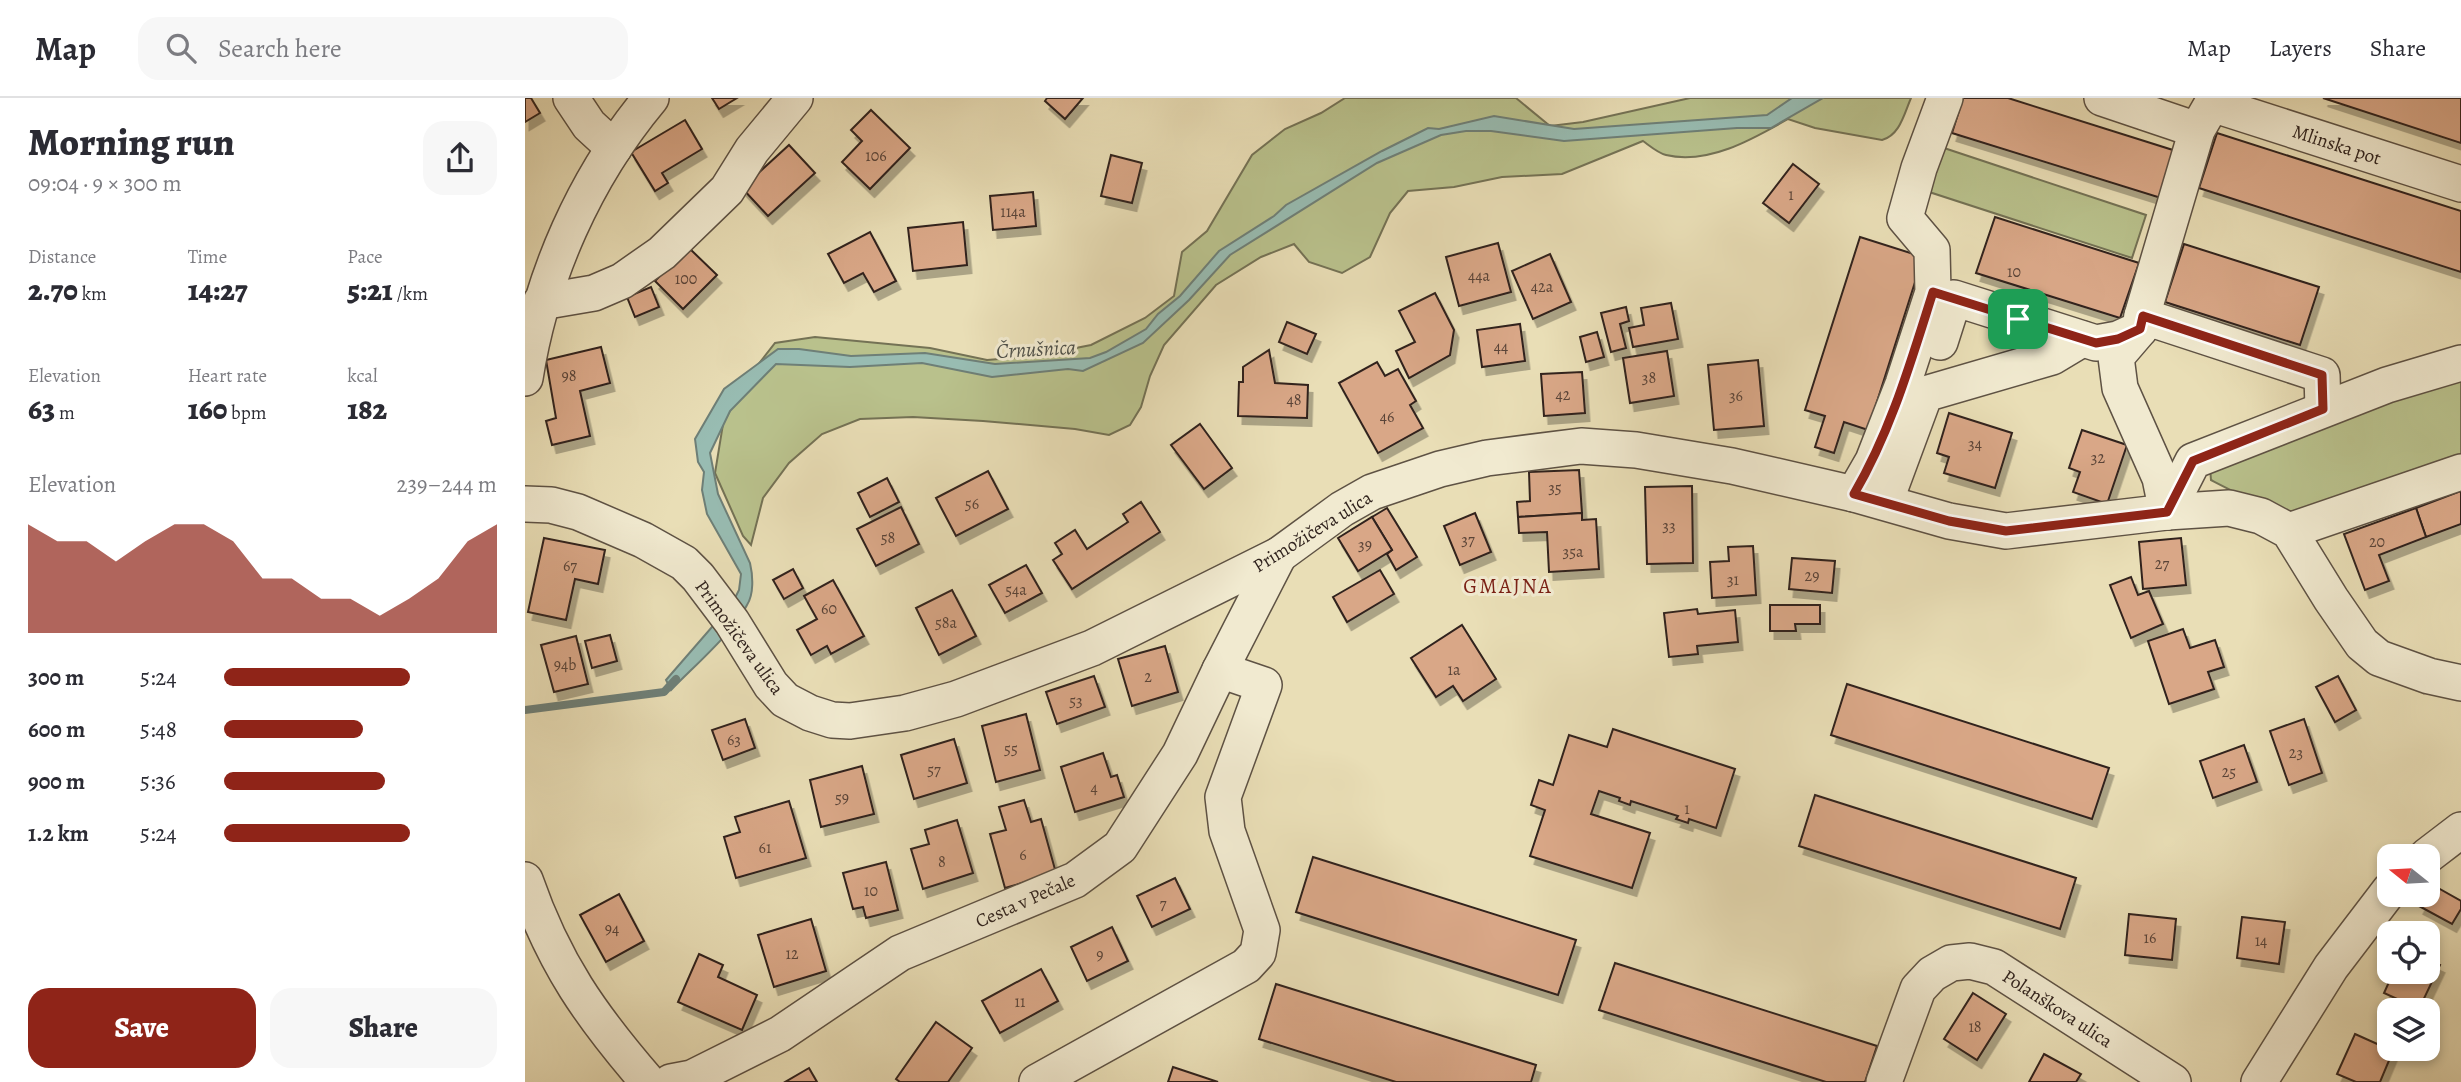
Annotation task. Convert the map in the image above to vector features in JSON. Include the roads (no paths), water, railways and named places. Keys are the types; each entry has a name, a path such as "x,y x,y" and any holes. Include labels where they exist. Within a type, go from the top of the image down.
{"street":[{"path":"571,98 589,125 614,148"},
{"path":"526,359 541,302 573,220 614,148 651,98"},
{"path":"541,302 594,293 622,281 662,253 727,190 752,150 795,98"},
{"path":"1869,498 1925,394 1943,295 1932,250 1905,218 1919,168 1945,98"},
{"name":"Mlinska pot","path":"2102,98 2207,111 2461,184"},
{"path":"2167,512 2160,478 2120,388 2116,357 2141,323 2154,271 2207,111"},
{"path":"1943,295 2096,343 2118,339 2141,323"},
{"path":"1869,498 1873,461 1903,384 1943,295"},
{"path":"2141,323 2322,375 2323,409"},
{"path":"1925,394 2052,357 2082,339"},
{"path":"2167,512 2193,461 2387,385 2461,363"},
{"name":"Primožičeva ulica","path":"525,504 551,505 578,512 667,552 684,563 729,617 771,685 785,700 810,713 832,720 850,721 905,713 956,699 1092,648 1279,555 1342,509 1372,492 1440,469 1487,458 1581,446 1636,450 1732,466 1869,498 1949,521 2006,531 2167,512 2229,508 2261,516 2289,531"},
{"path":"2461,472 2289,531 2362,644 2379,658 2429,676 2461,682"},
{"name":"Cesta v Pečale","path":"671,1082 692,1078 780,1034 900,953 1075,880 1120,847 1180,754 1279,555"},
{"path":"1037,1082 1246,966 1258,953 1262,930 1227,831 1223,797 1264,685 1220,670"},
{"path":"2440,846 2461,830"},
{"path":"525,880 541,925 579,995 608,1035 648,1082"},
{"path":"2259,1082 2331,967 2377,907"},
{"name":"Polanškova ulica","path":"1884,1082 1918,989 1931,974 1951,963 1971,961 1994,967 2172,1082"}],"water":[{"name":"Črnušnica","path":"1792,98 1823,98 1771,128 1737,128 1564,141 1491,131 1441,135 1377,163 1230,255 1189,300 1143,343 1083,371 1068,369 992,377 922,363 850,367 776,364 730,411 710,453 718,494 750,563 751,596 741,616 723,638 671,690 666,680 732,604 739,590 741,574 707,514 702,490 704,472 698,462 695,439 724,389 778,349 851,356 925,353 995,364 1090,358 1146,329 1158,314 1180,296 1219,251 1274,216 1286,205 1428,128 1439,129 1494,116 1574,129 1767,115"}],"waterway":[{"name":"Črnušnica","path":"525,710 664,692 676,679"}],"district":[{"name":"GMAJNA","path":"1508,586"}]}
